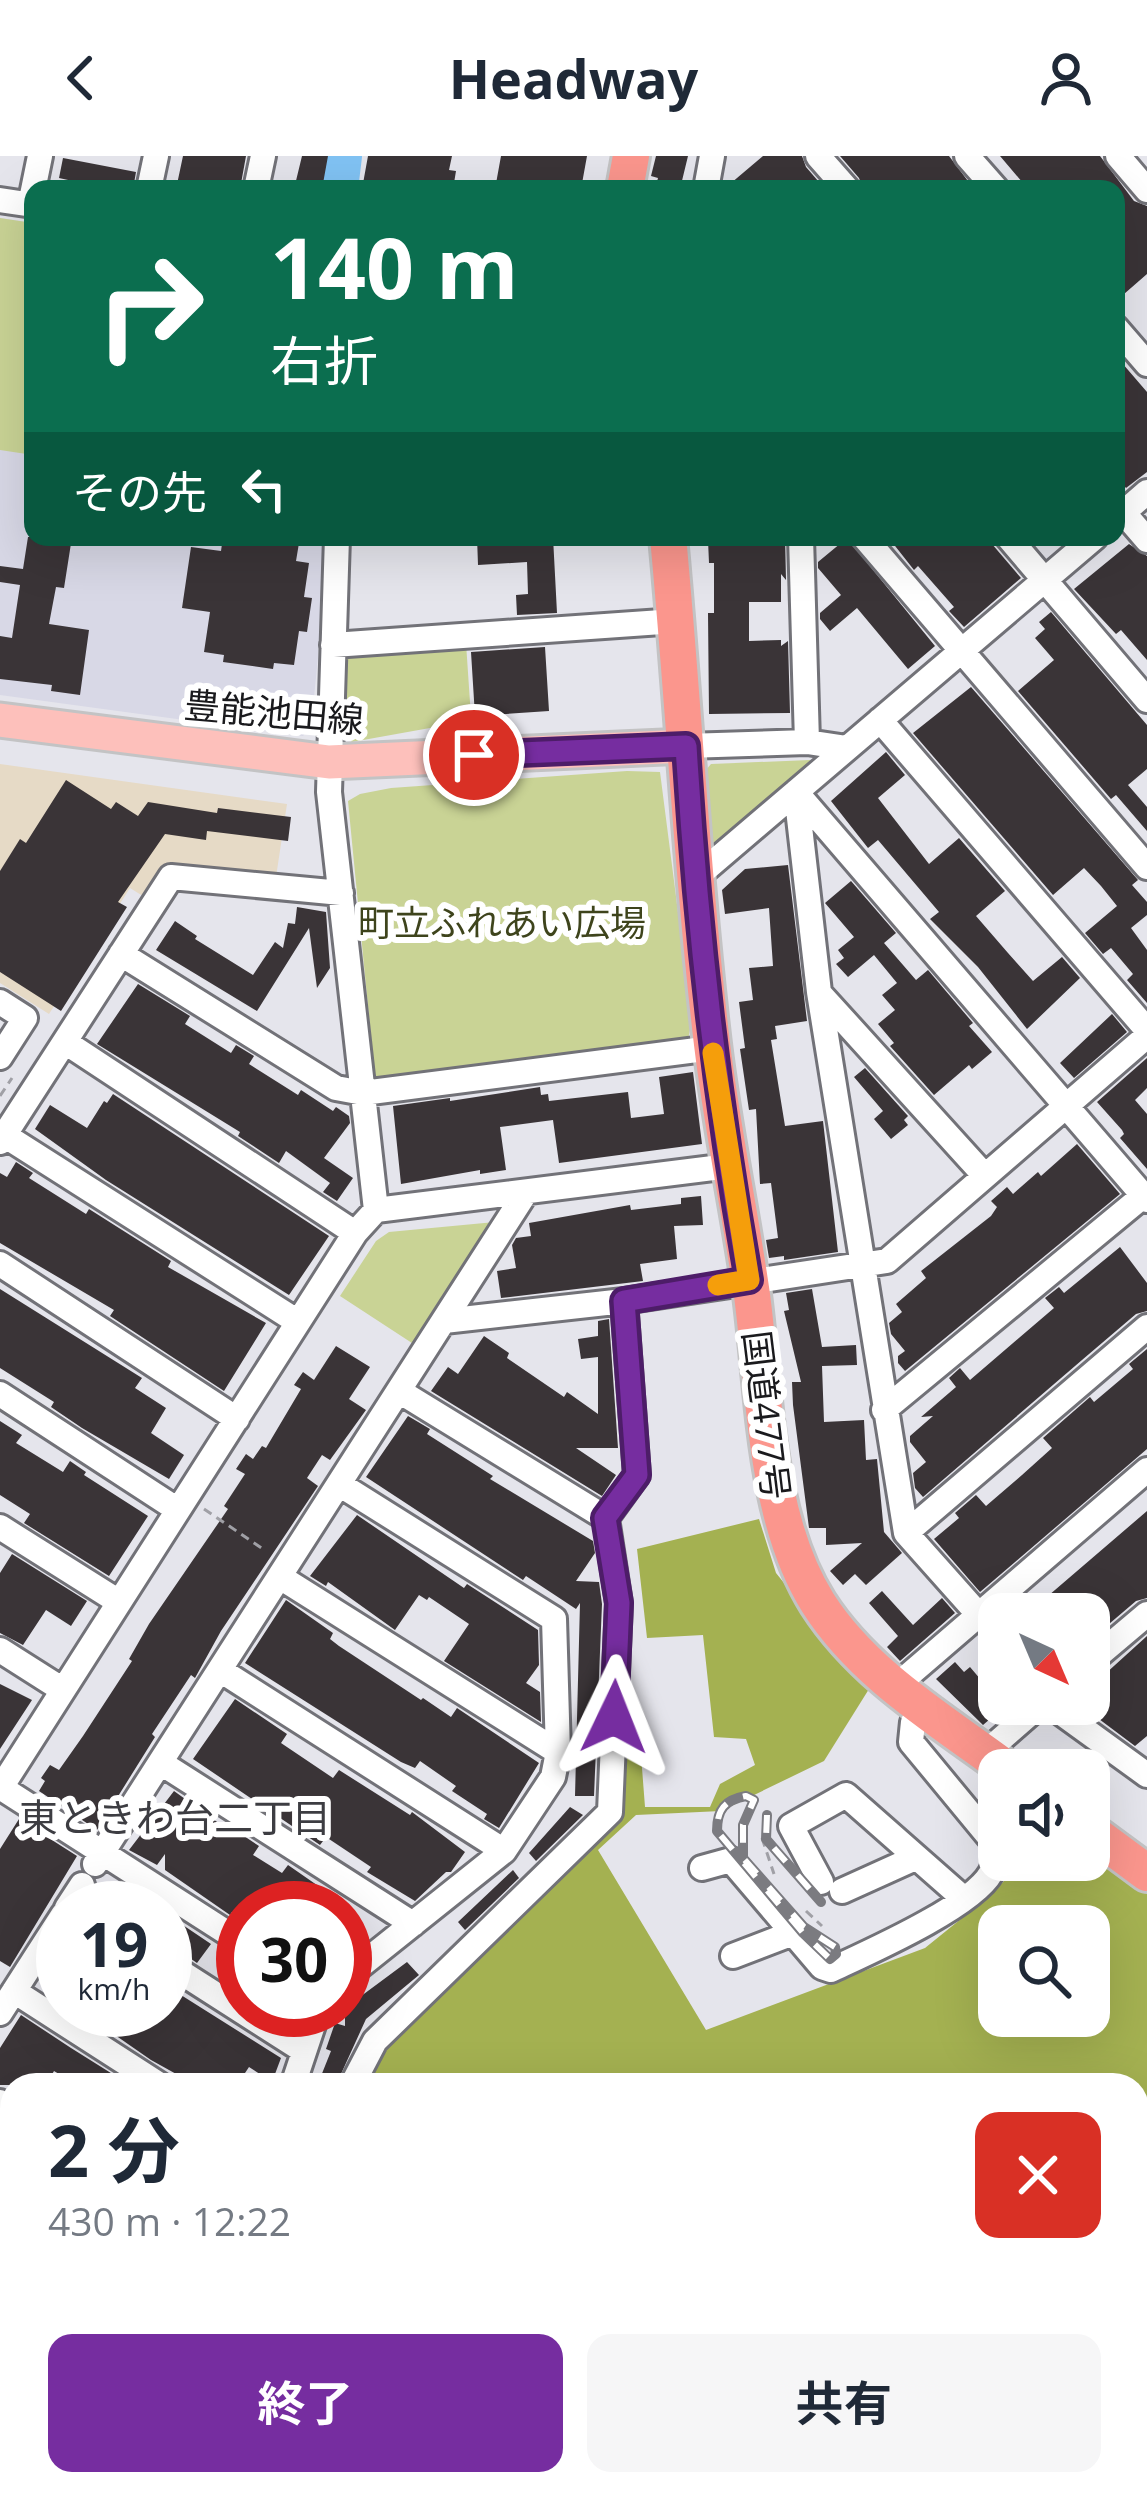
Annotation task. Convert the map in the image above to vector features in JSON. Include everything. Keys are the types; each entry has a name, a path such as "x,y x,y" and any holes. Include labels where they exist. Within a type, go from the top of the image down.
{"highway":[{"name":"国道477号","path":"669,546 712,1048 782,1525 825,1613 845,1640 910,1698 980,1749"},
{"path":"1110,1846 1147,1873"}],"main road":[{"name":"豊能池田線","path":"0,720 329,762 686,746"}],"street":[{"path":"818,156 839,180"},
{"path":"967,156 988,180"},
{"path":"1118,156 1147,190"},
{"path":"1125,338 1147,364"},
{"path":"1125,519 1147,540"},
{"path":"337,546 329,762 376,1210"},
{"path":"801,546 807,742"},
{"path":"872,546 1147,867"},
{"path":"1016,546 1147,700"},
{"path":"694,879 1085,546"},
{"path":"333,645 676,621"},
{"path":"444,1322 624,1301 887,1261 1147,1033 880,720"},
{"path":"686,746 807,742 847,748"},
{"path":"796,792 819,992 906,1533 978,1614"},
{"path":"796,792 1145,1198 884,1410"},
{"path":"298,1322 2,1139 171,877 341,893"},
{"path":"122,954 336,1088 363,1093 712,1048"},
{"path":"819,992 985,1176"},
{"path":"0,1002 25,1018 0,1057"},
{"path":"64,1042 356,1233"},
{"path":"72,1881 0,1788 298,1322 376,1210 729,1166"},
{"path":"86,1881 526,1192"},
{"path":"0,1264 237,1419"},
{"path":"359,2073 376,2041 610,1812 619,1603 605,1518 637,1475 624,1301"},
{"path":"906,1533 1147,1327"},
{"path":"399,1391 605,1518"},
{"path":"0,1394 182,1503"},
{"path":"1004,1593 1147,1470"},
{"path":"339,1484 554,1619 558,1752 553,1777 504,1851 372,1957"},
{"path":"0,1527 119,1602"},
{"path":"283,1571 558,1752"},
{"path":"1110,1646 1147,1614"},
{"path":"702,1868 731,1860 822,1967 831,1970 900,1937 991,1875 996,1845 911,1742 910,1698 978,1616"},
{"path":"0,1651 63,1690"},
{"path":"220,1670 504,1851"},
{"path":"1007,1749 1028,1725"},
{"path":"1079,1725 1143,1765"},
{"path":"160,1762 413,1924"},
{"path":"915,1858 832,1887 791,1826 846,1795 963,1898"},
{"path":"733,1956 793,1933"},
{"path":"36,1958 7,2002 138,2073"},
{"path":"192,1979 304,2051"},
{"path":"296,2073 309,2037"}],"path":[{"path":"182,1503 283,1571"}],"shaded area":[{"path":"0,218 24,222 24,546 329,546 311,727 303,736 0,695"},
{"path":"0,764 287,804 276,877 169,863 146,898 130,888 49,1014 0,983"}],"green space":[{"path":"0,218 24,222 24,454 0,450"},
{"path":"466,643 472,732 441,726 352,742 340,731 344,658 355,649"},
{"path":"810,760 811,774 713,848 705,771 711,764"},
{"name":"町立ふれあい広場","path":"660,772 692,1021 688,1039 381,1082 375,1078 348,801 391,788"},
{"path":"495,1222 415,1345 340,1296 376,1241 389,1232"},
{"path":"759,1519 776,1573 869,1689 824,1761 721,1811 636,1815 598,1850 706,2030 925,1948 978,1905 978,2037 1110,2037 1110,1905 978,1905 1004,1881 1110,1881 1110,1865 1147,1890 1147,2073 367,2073 388,2037 622,1813 619,1706 637,1703 645,1807 710,1807 720,1784 755,1765 746,1739 714,1737 703,1635 647,1638 637,1549"}],"building":[{"path":"183,156 246,156 242,180 178,180"},
{"path":"302,156 328,156 324,180 296,180"},
{"path":"368,156 452,156 449,170 456,171 454,180 364,180"},
{"path":"501,156 587,156 583,180 497,180"},
{"path":"656,156 688,156 682,180 651,176"},
{"path":"763,156 802,156 817,180 735,180"},
{"path":"840,156 949,156 967,180 860,180"},
{"path":"1000,156 1100,156 1118,180 1020,180"},
{"path":"63,158 136,172 135,180 59,178"},
{"path":"1125,189 1134,201 1147,206 1147,274 1125,293"},
{"path":"1125,366 1147,392 1147,472 1126,488"},
{"path":"1129,544 1147,556 1147,660 1074,589"},
{"path":"27,546 71,546 64,588 56,587 49,624 89,630 80,695 51,691 52,685 0,679 0,636 12,638 20,585 0,582 0,566 23,569"},
{"path":"222,546 298,546 296,561 309,563 304,597 312,598 307,632 299,631 294,665 274,663 273,669 223,662 224,655 204,652 210,612 182,608 191,547 221,551"},
{"path":"477,546 553,546 557,613 517,615 516,595 528,594 527,562 478,565"},
{"path":"708,546 785,546 781,602 749,602 749,641 781,640 781,646 788,641 790,713 709,714 708,613 714,613 714,563 709,563"},
{"path":"837,546 854,546 935,646 908,669 857,608 830,631 820,613 841,595 818,562"},
{"path":"895,546 994,546 1021,578 964,627 949,611 954,607 918,566 914,570"},
{"path":"1051,612 1147,725 1147,769 1128,785 1147,807 1147,831 1116,795 1111,799 1018,691 1054,660 1035,638 1045,629 1039,622"},
{"path":"545,647 549,711 475,716 471,652"},
{"path":"971,687 1138,880 1132,885 1147,902 1147,915 1131,928 1147,950 1147,1003 1127,980 1133,974 1111,948 1103,954 1085,933 1117,906 1101,886 1084,868 1053,895 913,733"},
{"path":"886,752 905,775 878,798 929,864 959,838 1005,891 976,916 1033,981 1062,957 1080,978 1027,1029 978,967 930,919 939,912 878,840 868,848 831,801"},
{"path":"66,780 111,809 116,802 138,816 148,802 217,813 218,808 291,817 288,841 207,831 206,840 165,834 118,902 127,907 61,1011 0,972 0,871 20,839 26,843"},
{"path":"788,865 807,1021 775,1026 777,1039 771,1040 785,1126 823,1121 838,1252 784,1260 784,1256 769,1258 766,1240 778,1238 771,1183 760,1184 756,1109 749,1110 740,1049 745,1048 739,1002 753,1000 749,968 773,966 769,908 725,914 722,890 745,869"},
{"path":"851,881 896,933 884,943 916,980 928,970 992,1052 934,1095 890,1046 894,1043 878,1024 895,1010 882,995 897,983 874,955 848,977 836,964 844,958 838,950 854,937 825,903"},
{"path":"297,907 326,912 330,968 317,988 309,928 257,1011 156,950 175,921 253,975 275,942 283,948 288,923 295,924"},
{"path":"138,984 190,1016 185,1024 231,1053 236,1045 254,1056 249,1064 298,1095 301,1090 349,1116 350,1123 324,1158 353,1178 337,1201 323,1192 330,1183 286,1151 279,1163 238,1136 240,1132 97,1044"},
{"path":"1112,1014 1127,1032 1074,1078 1060,1063"},
{"path":"1147,1058 1147,1088 1135,1100 1147,1114 1147,1169 1097,1102"},
{"path":"865,1068 908,1116 904,1120 908,1125 891,1139 874,1119 883,1111 854,1077"},
{"path":"693,1072 702,1144 559,1163 553,1120 500,1127 506,1170 401,1184 393,1106 540,1087 549,1101 628,1092 631,1118 664,1114 659,1077"},
{"path":"113,1094 329,1236 289,1295 106,1180 35,1129 50,1105 87,1128"},
{"path":"1077,1144 1120,1194 905,1371 898,1356 905,1351 891,1334 889,1323 902,1312 896,1304 926,1278 921,1271 991,1216 997,1207 991,1201 1007,1187 1013,1194"},
{"path":"16,1162 33,1173 29,1178 86,1214 89,1209 171,1261 168,1267 266,1323 224,1391 110,1316 114,1310 0,1243 0,1173 7,1177"},
{"path":"701,1196 703,1225 674,1226 677,1259 640,1264 643,1281 501,1298 497,1271 516,1268 512,1245 516,1238 531,1236 529,1223 630,1205 631,1210 681,1204 681,1198"},
{"path":"1120,1247 1147,1283 1147,1311 1136,1314 923,1497 915,1488 913,1473 926,1462 910,1436 933,1416 921,1417 956,1387 949,1378 960,1368 970,1380 1054,1308 1045,1298 1059,1287 1064,1293"},
{"path":"0,1289 142,1378 135,1388 166,1408 151,1433 184,1455 169,1479 82,1428 51,1407 54,1402 0,1368"},
{"path":"812,1289 822,1347 856,1345 857,1365 822,1366 824,1422 864,1420 866,1460 877,1459 884,1532 902,1553 866,1585 855,1574 843,1585 830,1571 862,1543 826,1545 826,1528 809,1528 793,1405 792,1382 801,1382 784,1311 789,1310 786,1293"},
{"path":"609,1319 618,1448 576,1448 616,1475 602,1496 431,1391 448,1367 458,1374 484,1336 564,1397 567,1392 598,1414 598,1357 581,1359 578,1339 598,1336 598,1321"},
{"path":"336,1346 370,1367 349,1399 366,1410 330,1460 322,1455 307,1478 318,1486 195,1678 191,1675 152,1734 155,1737 97,1830 39,1791 45,1781 41,1778 50,1765 59,1770 132,1661 149,1624 228,1509 224,1506 245,1474 236,1469 246,1454 253,1459 262,1446 266,1448 301,1389 294,1385 303,1372 314,1380"},
{"path":"1147,1349 1147,1449 980,1592 934,1539 976,1495 986,1506 1022,1475 1052,1448 1043,1438 1090,1397 1094,1402 1133,1369 1129,1364"},
{"path":"408,1416 430,1429 427,1434 493,1476 490,1479 593,1541 595,1553 576,1581 599,1582 602,1604 594,1796 575,1796 580,1603 576,1609 526,1576 523,1580 366,1477"},
{"path":"0,1421 22,1435 16,1443 63,1472 70,1461 148,1516 109,1576 24,1523 30,1514 0,1495"},
{"path":"1147,1511 1147,1598 1136,1601 1110,1623 1110,1593 1051,1593"},
{"path":"357,1515 464,1588 467,1584 538,1630 539,1665 526,1683 540,1692 541,1722 444,1661 469,1624 429,1597 419,1595 395,1630 328,1582 326,1586 310,1576"},
{"path":"12,1554 87,1601 71,1626 46,1610 23,1645 0,1633 0,1573"},
{"path":"882,1591 913,1625 942,1598 955,1613 900,1661 887,1647 898,1636 869,1603"},
{"path":"286,1600 333,1633 330,1639 339,1646 421,1700 451,1717 457,1708 539,1763 499,1828 452,1791 456,1786 420,1761 415,1768 401,1762 245,1663"},
{"path":"1147,1636 1147,1736 1135,1746 1107,1725 1110,1670"},
{"path":"955,1662 964,1672 970,1667 978,1676 978,1720 936,1679"},
{"path":"0,1684 32,1700 0,1749"},
{"path":"235,1699 287,1734 281,1743 333,1778 339,1770 412,1812 465,1852 451,1872 415,1901 367,1872 371,1867 326,1837 320,1845 193,1759"},
{"path":"174,1791 238,1837 241,1834 259,1846 253,1855 282,1873 288,1865 311,1881 216,1881 216,1905 192,1889 192,1881 181,1881 165,1870 165,1854 157,1865 129,1850"},
{"path":"570,1807 583,1815 536,1861 529,1853"},
{"path":"19,1819 77,1856 62,1881 36,1881 36,1924 10,1967 0,1961 0,1849"},
{"path":"513,1870 519,1878 465,1930 458,1922"},
{"path":"192,1931 211,1944 197,1963 192,1960"},
{"path":"407,1962 419,1975 372,2014 372,1988"},
{"path":"192,2002 216,2017 216,2037 248,2037 281,2058 275,2073 258,2073 249,2067 245,2073 174,2073 118,2037 192,2037"},
{"path":"21,2015 36,2025 36,2037 55,2037 111,2073 54,2071 0,2073 0,2048"},
{"path":"330,2037 358,2037 341,2073 322,2073 331,2051 326,2049"}],"waterway":[{"path":"341,180 344,156"}],"railway":[{"path":"746,1796 754,1800 743,1825 743,1858 804,1927 835,1947 836,1954 830,1959 717,1831 724,1807 746,1796"},
{"path":"767,1815 766,1839 821,1902"}],"slow traffic":[{"path":"713,1053 749,1280 718,1285"}],"district":[{"name":"東ときわ台二丁目","path":"175,1816"}],"route":[{"path":"474,755 686,746 712,1048 749,1280 624,1301 637,1475 605,1518 619,1603 614,1717"}]}
